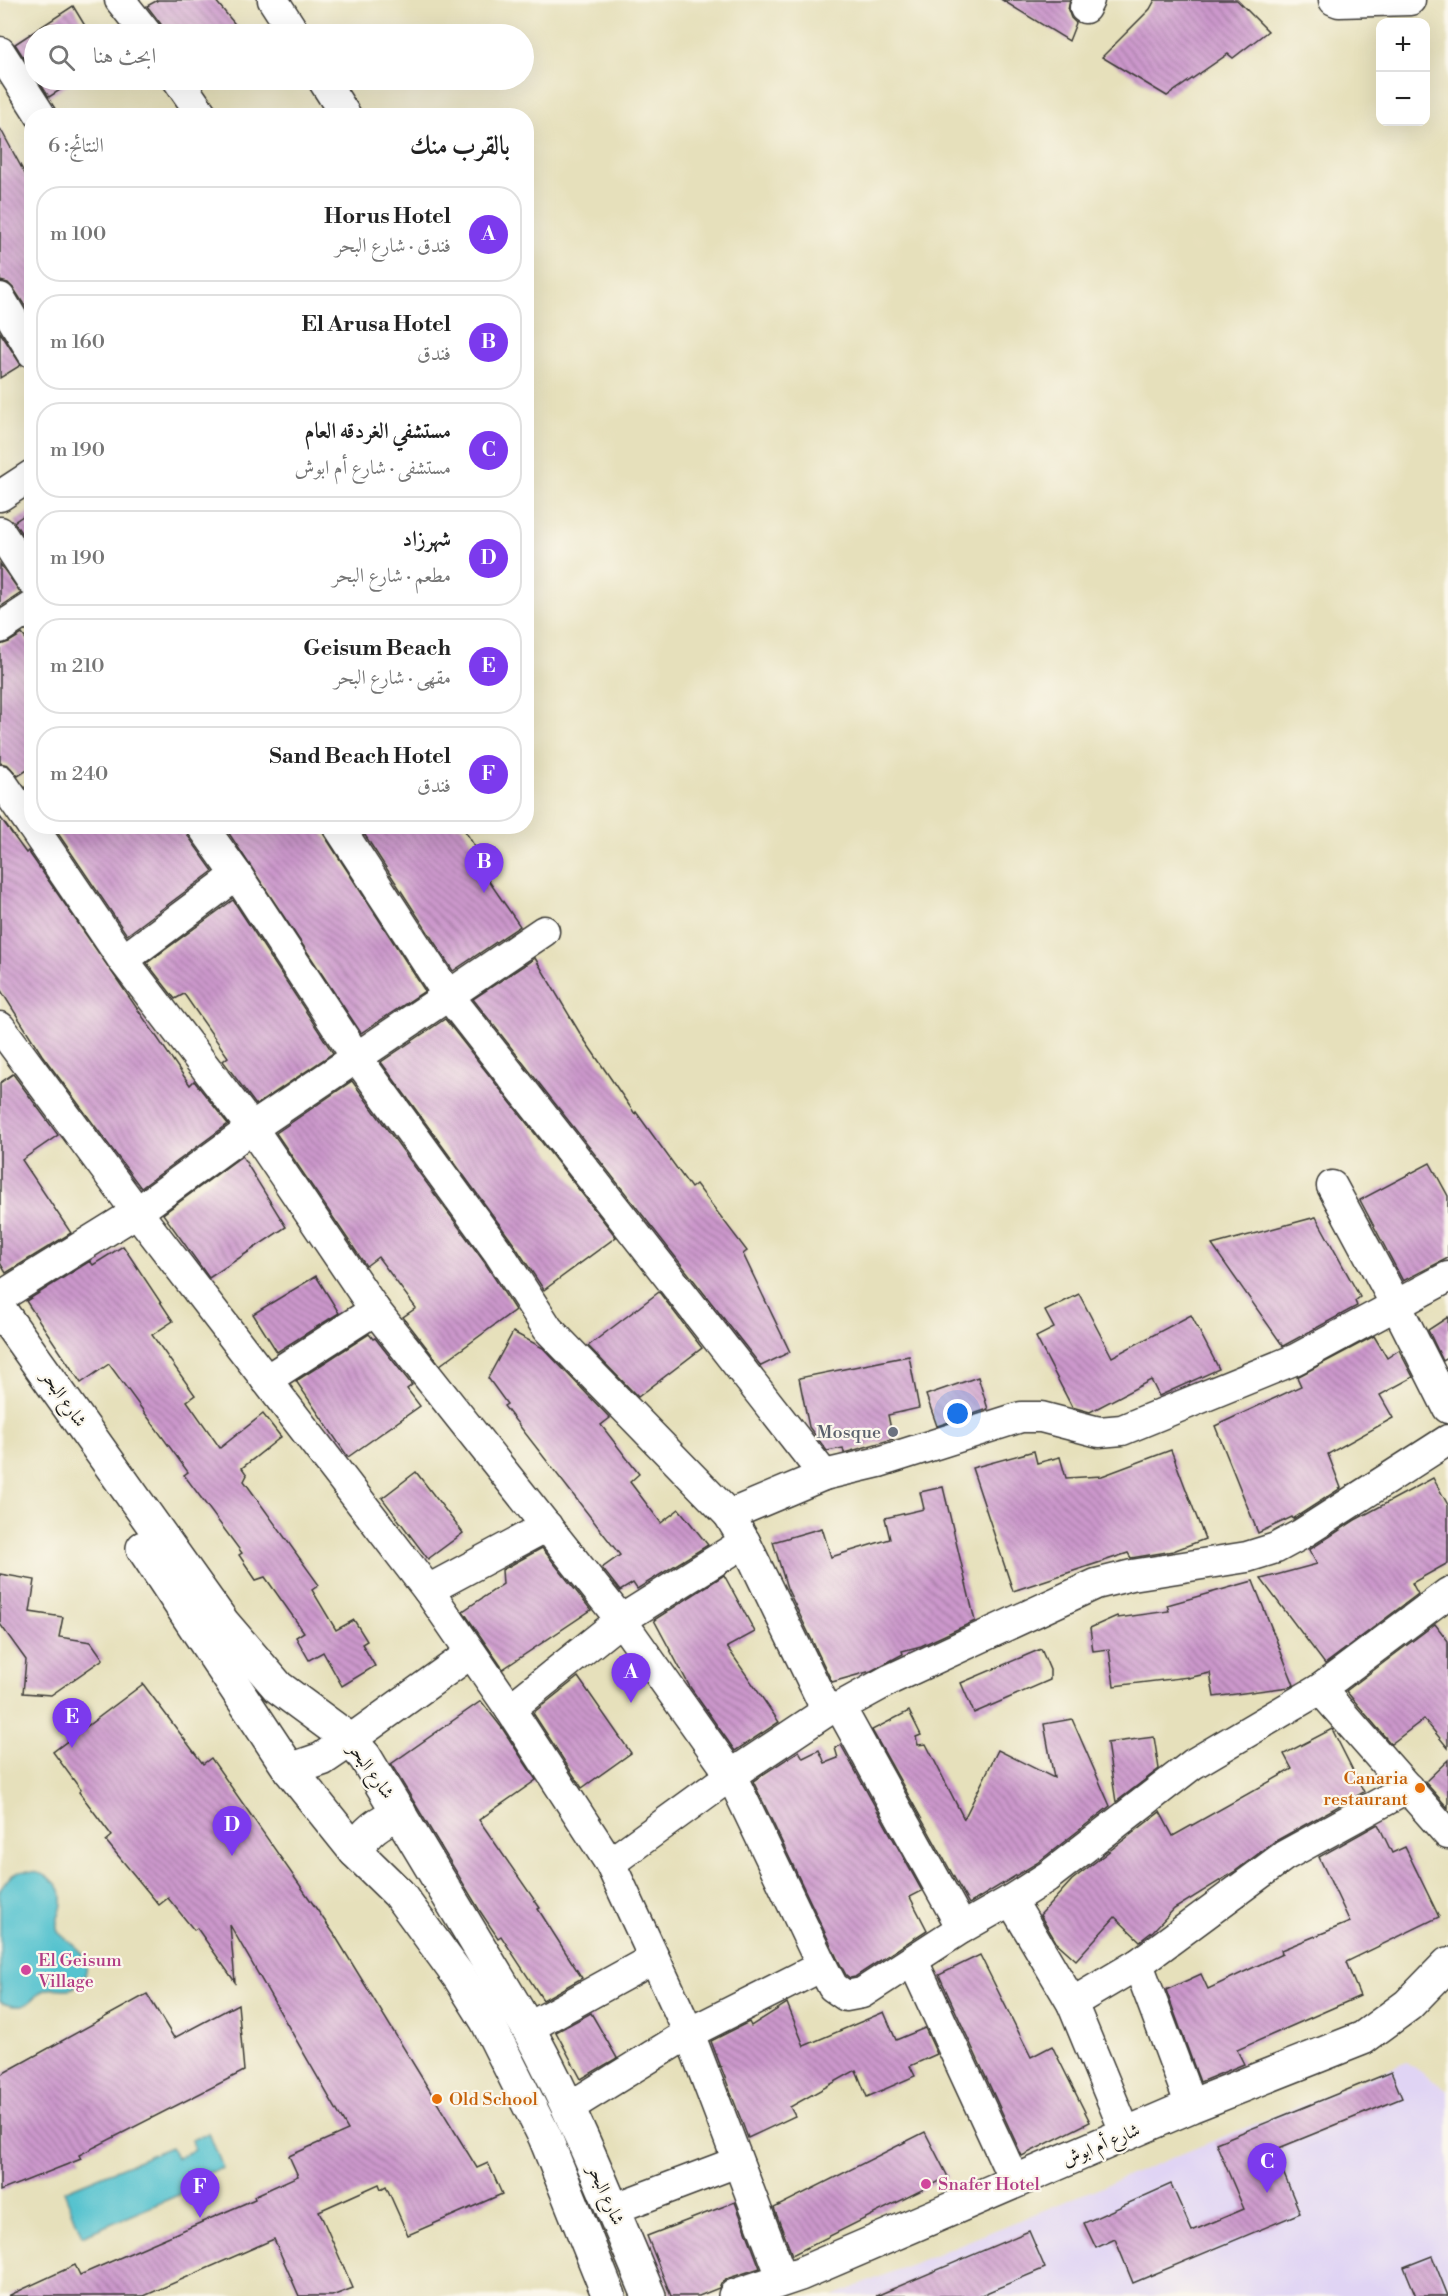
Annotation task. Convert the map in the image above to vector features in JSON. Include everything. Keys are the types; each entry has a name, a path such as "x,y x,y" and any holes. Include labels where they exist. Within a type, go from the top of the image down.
{"main road":[{"name":"شارع البحر","path":"0,1310 223,1623 278,1687 350,1740 365,1757 528,2028 568,2108 649,2296"},
{"name":"شارع البحر","path":"0,1342 138,1541 290,1770 355,1851 398,1893 460,1978 487,2021 545,2137 609,2296"},
{"path":"290,1770 322,1759 350,1740"},
{"path":"355,1851 362,1838 373,1827 400,1814"},
{"name":"شارع أم ابوش","path":"735,2296 783,2280 1191,2106 1363,2038 1408,2005 1448,1964"}],"street":[{"path":"120,0 139,24"},
{"path":"273,0 289,24"},
{"path":"1334,0 1410,0"},
{"path":"0,52 24,89"},
{"path":"24,90 36,108"},
{"path":"185,90 197,108"},
{"path":"329,90 341,108"},
{"path":"0,298 24,338"},
{"path":"0,496 24,480"},
{"path":"0,532 24,568"},
{"path":"0,628 24,612"},
{"path":"0,780 24,814"},
{"path":"37,834 123,960 252,1128 375,1310 621,1620 731,1775 822,1966 833,1987 846,1996 862,1993 962,1928 1047,1877 1193,1764 1320,1689 1448,1593"},
{"path":"208,834 357,1058 499,1253 548,1329 729,1515 834,1709 962,1928"},
{"path":"343,834 448,995 824,1475"},
{"path":"123,960 237,875"},
{"path":"0,1297 137,1212 252,1128 544,931"},
{"path":"0,1027 137,1212 428,1590 510,1709 610,1863 689,2032 783,2280"},
{"path":"1332,1186 1448,1408"},
{"path":"729,1515 824,1475 879,1462 1021,1417 1041,1417 1100,1432 1122,1430 1296,1359 1395,1303 1448,1277"},
{"path":"266,1380 375,1310"},
{"path":"610,1863 731,1775 834,1709 891,1679 1096,1584 1132,1575 1248,1557 1276,1548 1448,1440"},
{"path":"428,1590 547,1526"},
{"path":"510,1709 621,1620 745,1542"},
{"path":"350,1740 471,1653"},
{"path":"1320,1689 1448,1834"},
{"path":"1072,2003 1138,1964 1284,1856 1408,1788"},
{"path":"1011,1900 1072,2003 1126,2134"},
{"path":"528,2028 653,1959"},
{"path":"913,1961 1015,2182"},
{"path":"1138,1964 1191,2106"},
{"path":"568,2108 689,2032 822,1966"},
{"path":"613,2209 737,2162"}],"shaded area":[{"path":"1407,2062 1448,2091 1448,2296 833,2296"}],"water":[{"path":"26,1871 46,1876 60,1890 62,1904 57,1921 58,1932 79,1950 86,1960 87,1967 83,1979 73,1988 43,1991 25,2005 11,2006 0,2002 0,1890 10,1877"},
{"path":"209,2133 223,2168 187,2180 190,2190 82,2236 64,2191 171,2147 176,2158 194,2150 191,2140"}],"building":[{"path":"158,0 215,0 235,24 161,24 147,6"},
{"path":"1002,0 1070,0 1068,10 1076,23 1069,41"},
{"path":"1155,0 1237,0 1268,31 1233,58 1228,54 1167,96 1102,57 1150,9"},
{"path":"73,6 84,24 46,24"},
{"path":"24,38 24,58 15,44"},
{"path":"44,90 60,90 49,97"},
{"path":"0,128 24,172 24,305 8,283 0,281"},
{"path":"0,332 21,365 0,378"},
{"path":"24,515 24,537 14,522"},
{"path":"0,564 21,593 0,607"},
{"path":"22,634 24,637 24,772 18,776 8,765 0,763 0,645"},
{"path":"0,817 26,853 28,851 190,1085 194,1081 228,1124 141,1188 42,1055 0,989"},
{"path":"58,834 187,834 213,871 127,935"},
{"path":"229,834 324,834 425,991 361,1033"},
{"path":"364,834 467,834 485,863 479,867 520,926 453,971"},
{"path":"233,900 333,1053 256,1105 223,1061 228,1057 184,994 175,999 147,963"},
{"path":"535,958 581,1035 635,1114 636,1112 691,1188 696,1184 747,1251 743,1254 790,1352 761,1366 473,999"},
{"path":"445,1019 616,1237 544,1290 513,1243 381,1062"},
{"path":"13,1074 58,1135 22,1160 71,1233 6,1273 0,1263 0,1083"},
{"path":"352,1081 485,1263 515,1310 440,1365 403,1317 416,1308 378,1257 366,1266 276,1133"},
{"path":"242,1156 286,1227 209,1278 163,1214"},
{"path":"1430,1163 1448,1196 1448,1258 1403,1281 1360,1200"},
{"path":"1316,1217 1360,1297 1355,1301 1357,1306 1283,1346 1212,1245"},
{"path":"123,1246 173,1321 152,1335 195,1395 187,1401 220,1448 263,1414 281,1437 242,1468 247,1475 244,1481 319,1585 312,1590 336,1630 354,1620 367,1641 362,1644 375,1666 342,1686 323,1652 309,1660 296,1637 304,1632 265,1577 256,1580 239,1555 242,1553 184,1475 188,1472 109,1364 81,1383 26,1301 90,1261 93,1265"},
{"path":"316,1276 339,1313 277,1352 253,1314"},
{"path":"659,1292 702,1348 638,1397 588,1346"},
{"path":"1079,1294 1112,1357 1191,1315 1219,1369 1159,1396 1151,1380 1090,1412 1072,1407 1036,1337 1054,1328 1045,1311"},
{"path":"1448,1317 1448,1358 1443,1361 1428,1330"},
{"path":"513,1332 543,1348 610,1418 601,1425 639,1474 630,1482 661,1523 679,1509 708,1545 637,1589 633,1583 620,1591 602,1568 620,1555 504,1406 507,1404 488,1378"},
{"path":"369,1334 373,1339 375,1338 412,1385 407,1389 420,1406 348,1457 296,1381"},
{"path":"1374,1336 1387,1358 1399,1350 1413,1377 1380,1395 1393,1418 1328,1454 1341,1488 1293,1519 1292,1517 1258,1533 1215,1426 1301,1386 1297,1377"},
{"path":"909,1356 919,1408 888,1415 893,1439 844,1453 843,1448 827,1451 809,1427 799,1378"},
{"path":"978,1377 988,1409 937,1426 926,1395"},
{"path":"1171,1450 1205,1539 1173,1551 1131,1558 1128,1553 1013,1591 972,1468 1034,1451 1037,1463 1060,1457 1066,1478 1102,1476"},
{"path":"416,1472 463,1533 428,1559 382,1498"},
{"path":"1433,1478 1448,1505 1448,1563 1412,1583 1418,1594 1325,1664 1261,1579 1317,1564 1309,1550 1355,1520"},
{"path":"943,1487 975,1621 921,1646 902,1651 903,1654 871,1671 832,1682 787,1588 773,1542 822,1528 831,1557 890,1539 885,1518 924,1509 920,1492"},
{"path":"542,1548 591,1610 503,1669 463,1611 503,1584 502,1570"},
{"path":"0,1574 35,1580 30,1612 63,1617 59,1637 91,1642 103,1659 51,1695 23,1693 26,1660 0,1624"},
{"path":"724,1575 755,1632 727,1647 779,1722 735,1751 690,1687 654,1620"},
{"path":"1253,1581 1294,1685 1214,1697 1210,1673 1188,1678 1114,1686 1109,1649 1093,1651 1090,1628 1117,1616 1118,1618 1169,1611 1167,1605"},
{"path":"1435,1624 1448,1641 1448,1748 1424,1719 1391,1744 1346,1691"},
{"path":"1041,1649 1050,1670 1050,1680 974,1713 961,1683"},
{"path":"578,1677 631,1753 582,1788 533,1713"},
{"path":"143,1684 203,1764 211,1758 334,1934 477,2168 488,2163 502,2194 408,2235 386,2186 381,2189 379,2184 319,2211 353,2288 332,2296 299,2296 274,2239 144,2296 8,2296 75,2265 80,2275 255,2199 254,2196 298,2176 289,2156 348,2130 230,1925 235,1982 197,1928 194,1930 168,1898 159,1905 106,1841 112,1836 53,1752"},
{"path":"481,1701 502,1728 536,1780 479,1820 540,1908 538,1909 582,1978 543,2000 501,1936 498,1938 480,1911 391,1764"},
{"path":"909,1711 921,1735 916,1737 918,1745 926,1744 964,1819 998,1750 1054,1778 1044,1724 1072,1719 1110,1806 1037,1863 969,1904 872,1730"},
{"path":"1332,1729 1364,1792 1274,1842 1234,1872 1174,1909 1140,1941 1115,1917 1076,1960 1056,1942 1040,1915 1072,1880 1160,1812 1173,1836 1292,1769 1284,1754"},
{"path":"1154,1737 1159,1769 1116,1802 1107,1743"},
{"path":"841,1745 922,1891 910,1897 927,1930 850,1978 837,1958 753,1781 799,1751 803,1758 819,1750 825,1763 838,1758 835,1748"},
{"path":"1448,1760 1448,1808 1425,1782"},
{"path":"1378,1824 1392,1853 1405,1847 1439,1917 1346,1962 1360,1996 1237,2050 1244,2064 1200,2082 1166,1990 1201,1974 1208,1989 1282,1954 1281,1950 1350,1922 1319,1857"},
{"path":"980,1955 1031,2057 1052,2046 1090,2122 1022,2156 939,1975"},
{"path":"147,1994 174,2038 238,2004 244,2071 79,2155 81,2159 0,2191 0,2075"},
{"path":"787,2003 804,2046 884,2012 896,2040 925,2028 937,2054 910,2066 915,2076 867,2097 856,2070 790,2107 795,2116 748,2138 711,2041 749,2022 751,2026"},
{"path":"591,2013 617,2058 581,2079 556,2032"},
{"path":"1391,2072 1402,2098 1274,2150 1300,2213 1133,2283 1115,2239 1096,2248 1084,2223 1171,2184 1192,2231 1244,2209 1216,2143"},
{"path":"925,2132 948,2177 792,2255 774,2208"},
{"path":"735,2202 760,2268 729,2278 721,2283 719,2288 699,2296 671,2296 647,2236"},
{"path":"1029,2231 1045,2268 979,2296 876,2296"},
{"path":"1432,2256 1448,2296 1416,2296 1404,2267"}],"place":[{"name":"El Arusa Hotel","path":"484,893"},
{"name":"Mosque","path":"893,1432"},
{"name":"Horus Hotel","path":"631,1703"},
{"name":"Geisum Beach","path":"72,1748"},
{"name":"Canaria restaurant","path":"1420,1788"},
{"name":"شهرزاد","path":"232,1856"},
{"name":"El Geisum Village","path":"26,1970"},
{"name":"Old School","path":"437,2099"},
{"name":"Snafer Hotel","path":"926,2184"},
{"name":"مستشفي الغردقه العام","path":"1267,2193"},
{"name":"Sand Beach Hotel","path":"200,2218"}]}
